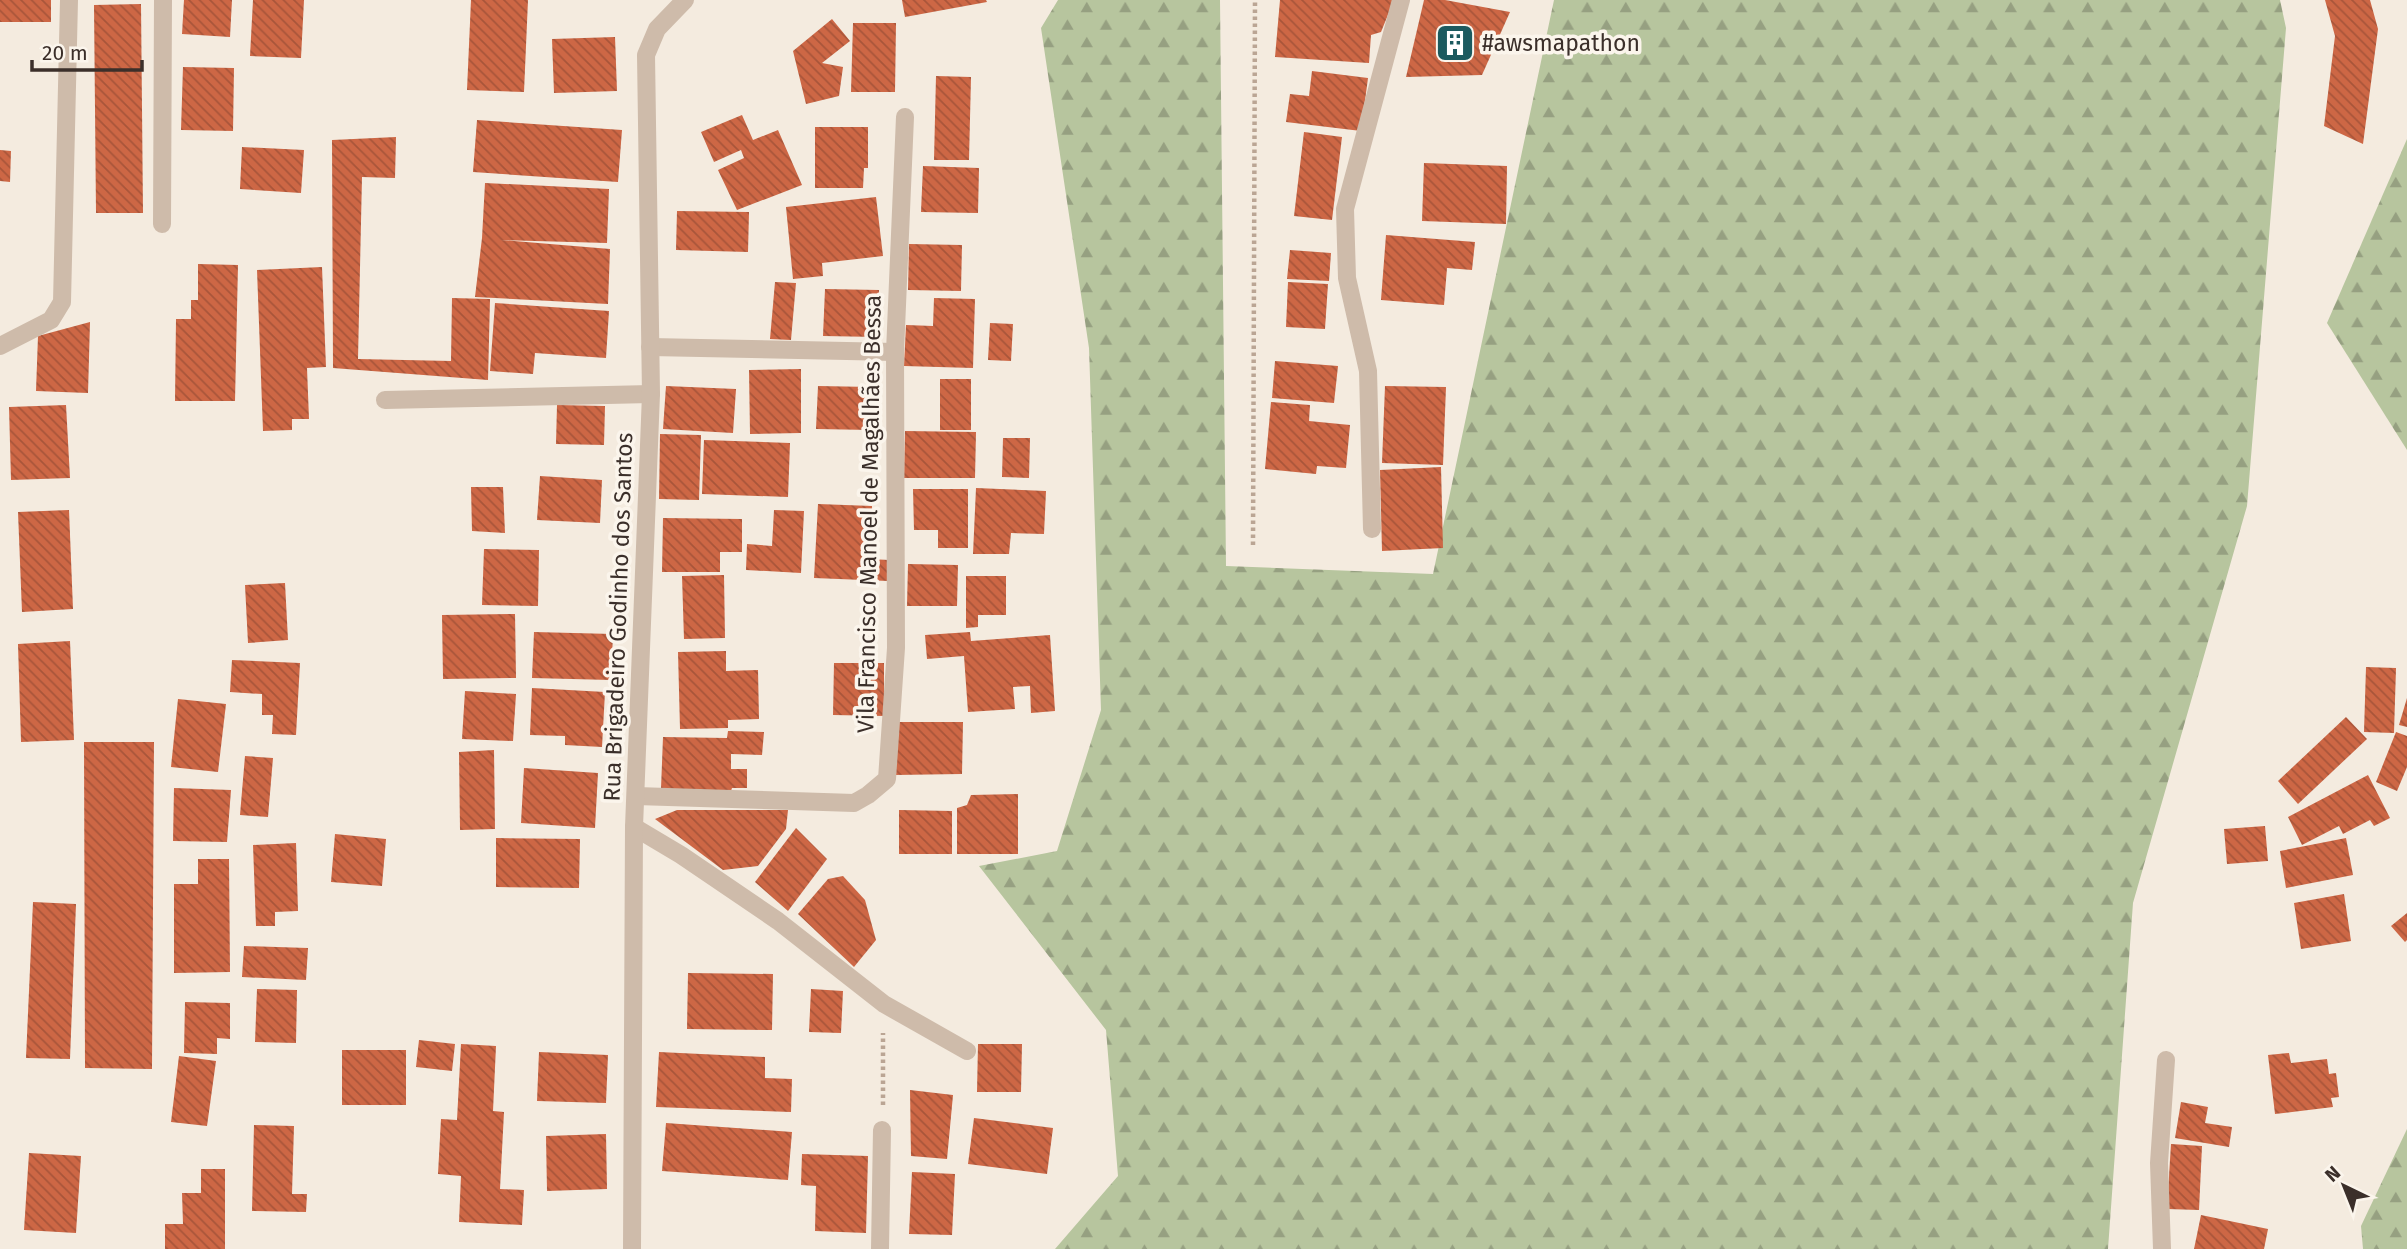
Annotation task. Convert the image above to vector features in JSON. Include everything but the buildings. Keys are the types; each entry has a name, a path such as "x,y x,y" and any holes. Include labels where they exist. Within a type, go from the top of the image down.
{"street":[{"path":"0,346 51,320 62,302 69,0"},
{"path":"162,223 163,0"},
{"name":"Rua Brigadeiro Godinho dos Santos","path":"632,1249 634,827 651,394 646,55 657,29 685,0"},
{"path":"1372,529 1368,371 1347,278 1345,209 1401,0"},
{"name":"Vila Francisco Manoel de Magalhães Bessa","path":"636,796 854,803 887,779 896,648 895,352 905,117"},
{"path":"650,347 895,352"},
{"path":"385,400 651,394"},
{"path":"634,827 778,921 884,1004 967,1051"},
{"path":"2162,1249 2159,1163 2166,1060"},
{"path":"880,1249 882,1130"}],"path":[{"path":"1252,545 1255,0"},
{"path":"882,1130 884,1004"}],"green space":[{"path":"1058,0 1220,0 1226,566 1433,574 1554,0 2280,0 2286,28 2247,506 2133,903 2108,1249 1055,1249 1118,1176 1106,1030 979,866 1057,851 1101,710 1089,348 1041,28"},
{"path":"2407,139 2407,450 2327,323"},
{"path":"2407,1129 2407,1249 2363,1249 2361,1226"}],"place":[{"name":"#awsmapathon","path":"1455,43"}]}
